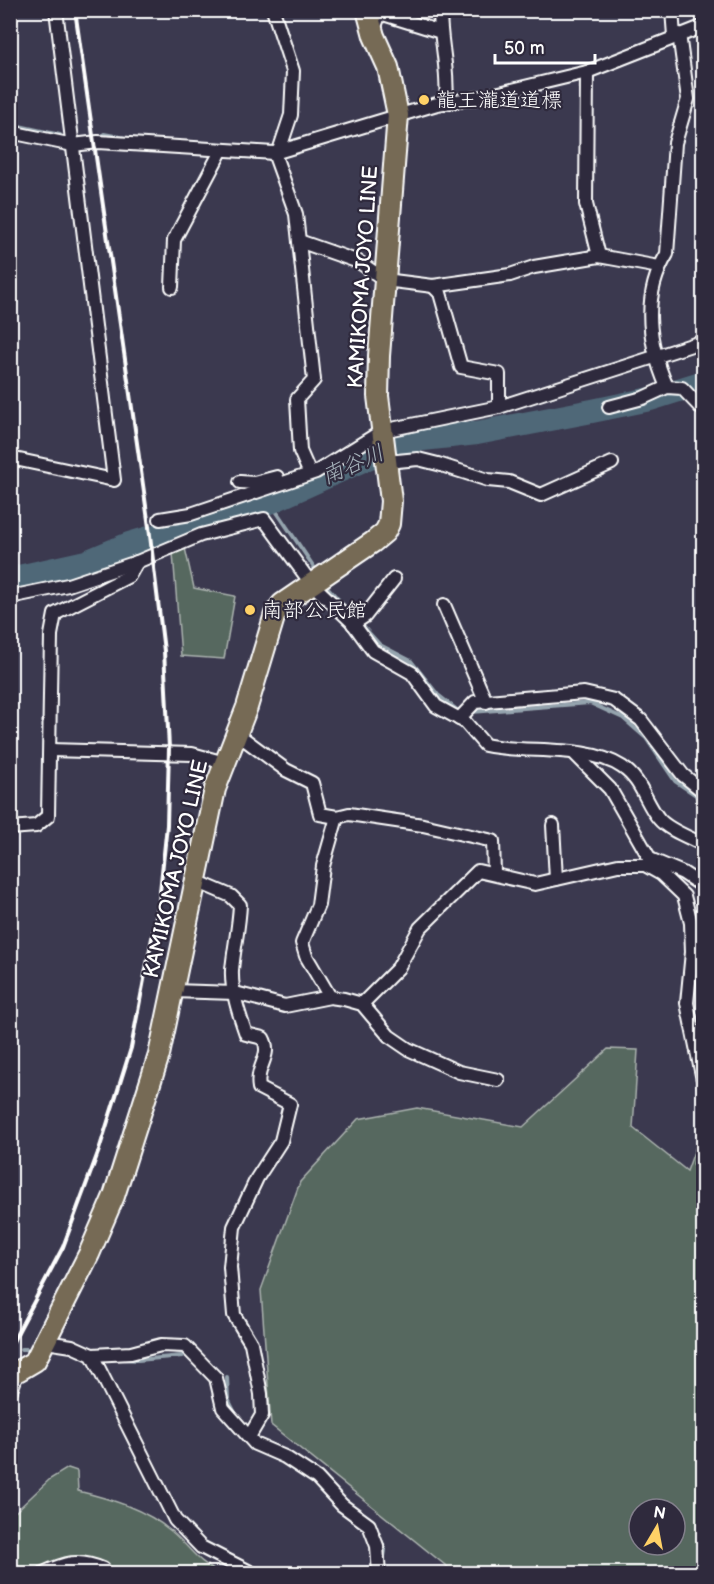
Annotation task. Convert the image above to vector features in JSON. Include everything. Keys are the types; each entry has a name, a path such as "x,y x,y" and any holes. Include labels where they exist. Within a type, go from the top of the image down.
{"main road":[{"name":"KAMIKOMA JOYO LINE","path":"14,1371 35,1362 114,1196 159,1055 215,789 248,707 275,614 282,604 385,532 389,524 391,501 387,460 376,436 379,356 398,115 388,67 373,33 367,10"}],"street":[{"path":"10,458 114,480 56,10"},
{"path":"273,10 293,71 291,115 276,152 296,214 314,380 297,399 300,451 307,467"},
{"path":"440,10 448,75 446,103"},
{"path":"667,387 654,357 650,307 659,267 667,254 675,143 688,99 672,10"},
{"path":"373,33 380,14 441,32"},
{"path":"10,132 73,145 98,142 221,151 276,152 351,132 398,115 587,72 676,35 704,26"},
{"path":"587,72 586,204 598,256"},
{"path":"172,287 174,240 221,151"},
{"path":"299,241 359,262 385,280 433,286 510,275 534,267 598,256 659,267"},
{"path":"433,286 440,293 461,367 499,374 499,407"},
{"path":"240,482 254,483 307,467 376,436 499,407 704,341"},
{"path":"609,407 643,398 667,387 682,388 704,411"},
{"path":"160,519 191,514 316,472 376,436"},
{"path":"387,460 418,459 488,480 509,482 541,495 612,462"},
{"path":"10,597 68,585 137,562 201,535 260,518 264,519 311,583 353,624 373,651 412,673 436,706 465,722 485,745 574,753 604,759 622,766 636,779 660,820 704,845"},
{"path":"10,828 36,826 48,816 51,635 55,614 129,576 137,562"},
{"path":"353,624 365,616 394,579"},
{"path":"444,605 486,702"},
{"path":"459,719 476,702 584,693 614,699 641,720 683,775 704,792"},
{"path":"236,733 286,770 312,783 320,814 338,817 349,814 413,823 493,841 494,873"},
{"path":"50,750 192,754 225,763"},
{"path":"574,753 621,803 639,842 653,865 684,896 692,923 692,952 687,1003 704,1085"},
{"path":"330,997 306,956 302,943 318,905 323,866 338,817"},
{"path":"553,825 556,879"},
{"path":"362,1005 398,968 420,928 478,871 535,884 618,865 653,865 684,873 704,886"},
{"path":"196,881 231,896 240,905 239,935 232,971 235,993 246,1034 263,1038 267,1045 267,1055 260,1066 257,1078 260,1088 290,1104 281,1141 256,1178 234,1227 230,1267 234,1315 251,1343 261,1394 261,1415 249,1437"},
{"path":"173,992 235,993 285,1006 330,997 362,1005 389,1036 408,1049 459,1072 498,1080"},
{"path":"704,1152 701,1164 704,1182"},
{"path":"46,1342 72,1346 92,1355 131,1353 161,1345 185,1346 216,1378 224,1408 255,1444 285,1457 316,1478 342,1505 369,1525 376,1546 379,1574"},
{"path":"92,1355 175,1520 201,1547 254,1574"},
{"path":"10,1393 14,1371"},
{"path":"41,1574 64,1564 86,1562 103,1569 104,1574"}],"green space":[{"path":"185,548 194,588 235,596 224,659 181,656 173,553"},
{"path":"608,1049 638,1050 633,1128 687,1171 703,1127 703,1573 455,1573 271,1425 261,1290 300,1182 358,1119 417,1108 523,1127"},
{"path":"68,1468 77,1471 78,1491 115,1501 161,1523 200,1560 220,1573 11,1574 11,1516 50,1479"}],"waterway":[{"path":"10,124 60,135"},
{"path":"104,134 125,138"},
{"name":"南谷川","path":"10,579 86,562 129,544 270,502 405,441 477,433 592,411 650,399 704,382"},
{"path":"270,502 318,573"},
{"path":"323,582 352,615"},
{"path":"359,622 380,645 411,661 438,695 457,710 463,711"},
{"path":"471,712 590,703 623,718 646,738 675,781 696,795 704,811"},
{"path":"21,1349 27,1349"},
{"path":"123,1359 182,1356"},
{"path":"227,1377 228,1399 235,1413"},
{"path":"382,1542 385,1551 383,1561"}],"railway":[{"path":"10,1347 63,1247 99,1150 131,1048 159,901 167,825 169,748 164,651 149,527 75,10"}],"place":[{"name":"龍王瀧道道標","path":"424,100"},
{"name":"南部公民館","path":"250,610"}]}
